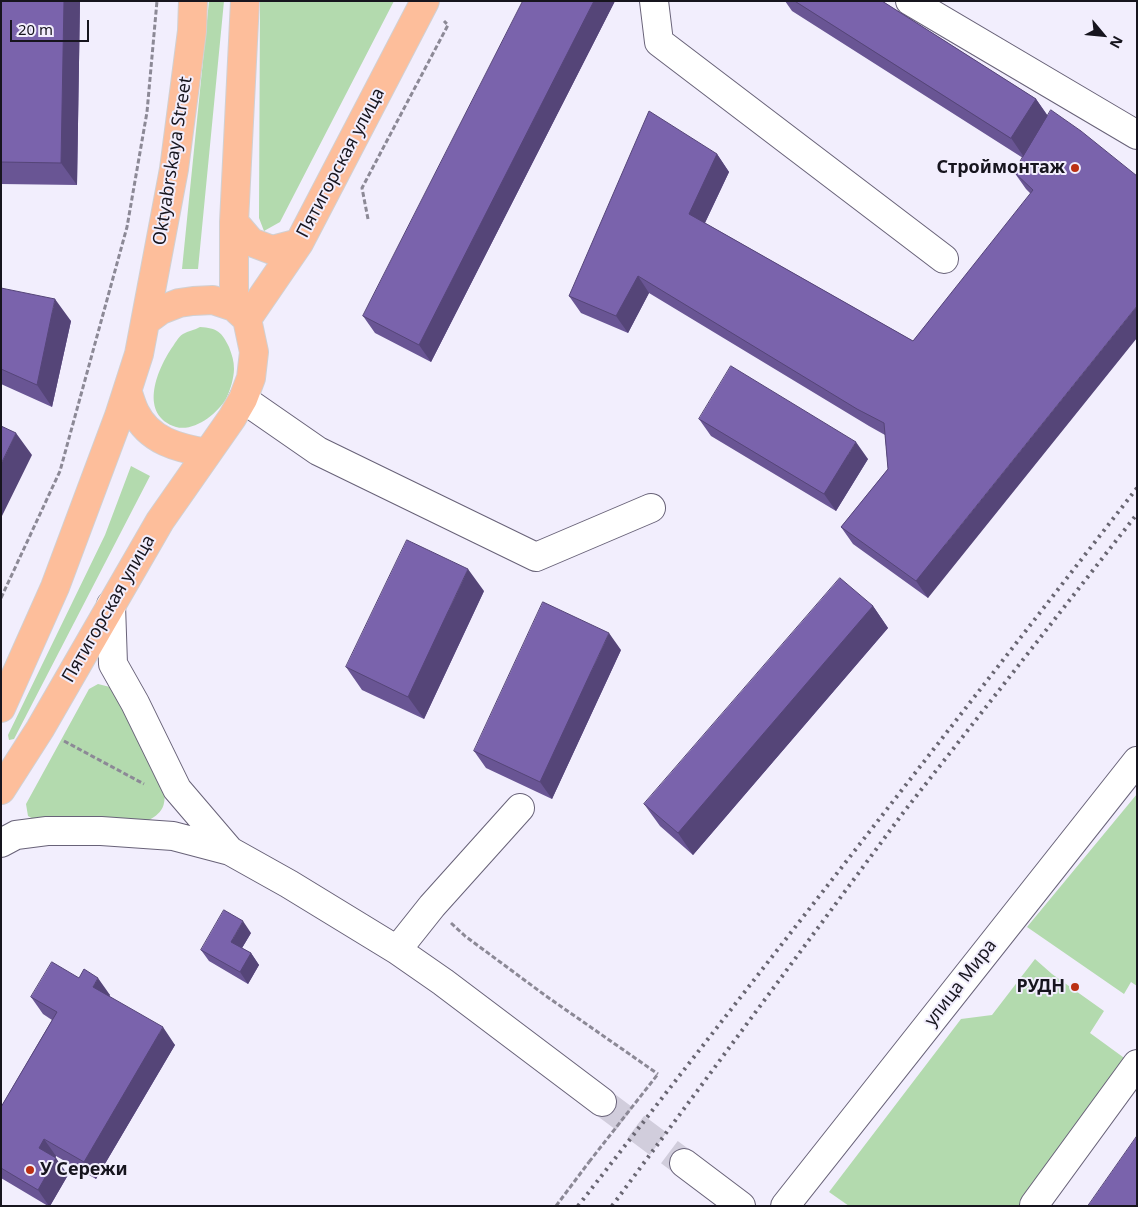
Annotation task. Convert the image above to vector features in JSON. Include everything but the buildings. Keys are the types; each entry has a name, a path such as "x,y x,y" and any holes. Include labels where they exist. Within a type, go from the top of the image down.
{"main road":[{"name":"Oktyabrskaya Street","path":"146,321 174,169 192,30 193,1"},
{"path":"128,393 135,413 148,430 165,442 185,449 214,442 243,400 251,378 254,352 240,313 234,222 245,1"},
{"name":"Пятигорская улица","path":"240,313 299,244 425,2"},
{"path":"234,222 251,242 272,250 299,244"},
{"path":"1,708 55,587 128,393 146,321 161,310 179,303 193,301 213,300 240,313"},
{"name":"Пятигорская улица","path":"1,790 40,728 160,521 214,442"}],"street":[{"path":"654,1 659,42 944,259"},
{"path":"910,1 1137,135"},
{"path":"243,400 318,451 536,557 651,508"},
{"path":"111,606 113,664 135,703 177,789 230,851"},
{"name":"улица Мира","path":"785,1206 1137,761"},
{"path":"397,950 432,906 520,808"},
{"path":"1,843 16,835 47,831 101,831 173,836 230,851 289,884 397,950 444,982 602,1102"},
{"path":"1035,1206 1137,1064"},
{"path":"684,1163 741,1206"}],"path":[{"path":"1,598 60,471 127,227 146,112 157,1"},
{"path":"368,219 362,188 448,24 425,2"},
{"path":"40,728 145,784 177,789"},
{"path":"432,906 472,942 658,1074 556,1206"}],"green space":[{"path":"209,1 224,1 198,269 182,269"},
{"path":"260,1 394,1 280,222 264,231 259,218"},
{"path":"200,327 211,328 224,338 233,361 233,380 226,399 211,416 190,427 176,427 165,421 158,413 154,403 156,381 165,358 178,339 183,334"},
{"path":"131,466 150,476 14,739 9,740 8,735 105,535"},
{"path":"98,684 110,687 164,787 165,798 163,807 158,814 149,820 39,822 28,816 26,804 89,689"},
{"path":"1137,794 1137,986 1131,982 1124,994 1027,927"},
{"name":"РУДН","path":"1035,959 1052,974 1104,1011 1090,1033 1127,1060 1024,1206 849,1206 829,1192 961,1019 992,1015"}],"tunnel":[{"path":"602,1102 684,1163"}],"railway":[{"path":"578,1206 1137,488"},
{"path":"612,1206 903,813 1137,514"}],"place":[{"name":"Строймонтаж","path":"1075,168"},
{"name":"РУДН","path":"1075,987"},
{"name":"У Сережи","path":"30,1170"}]}
